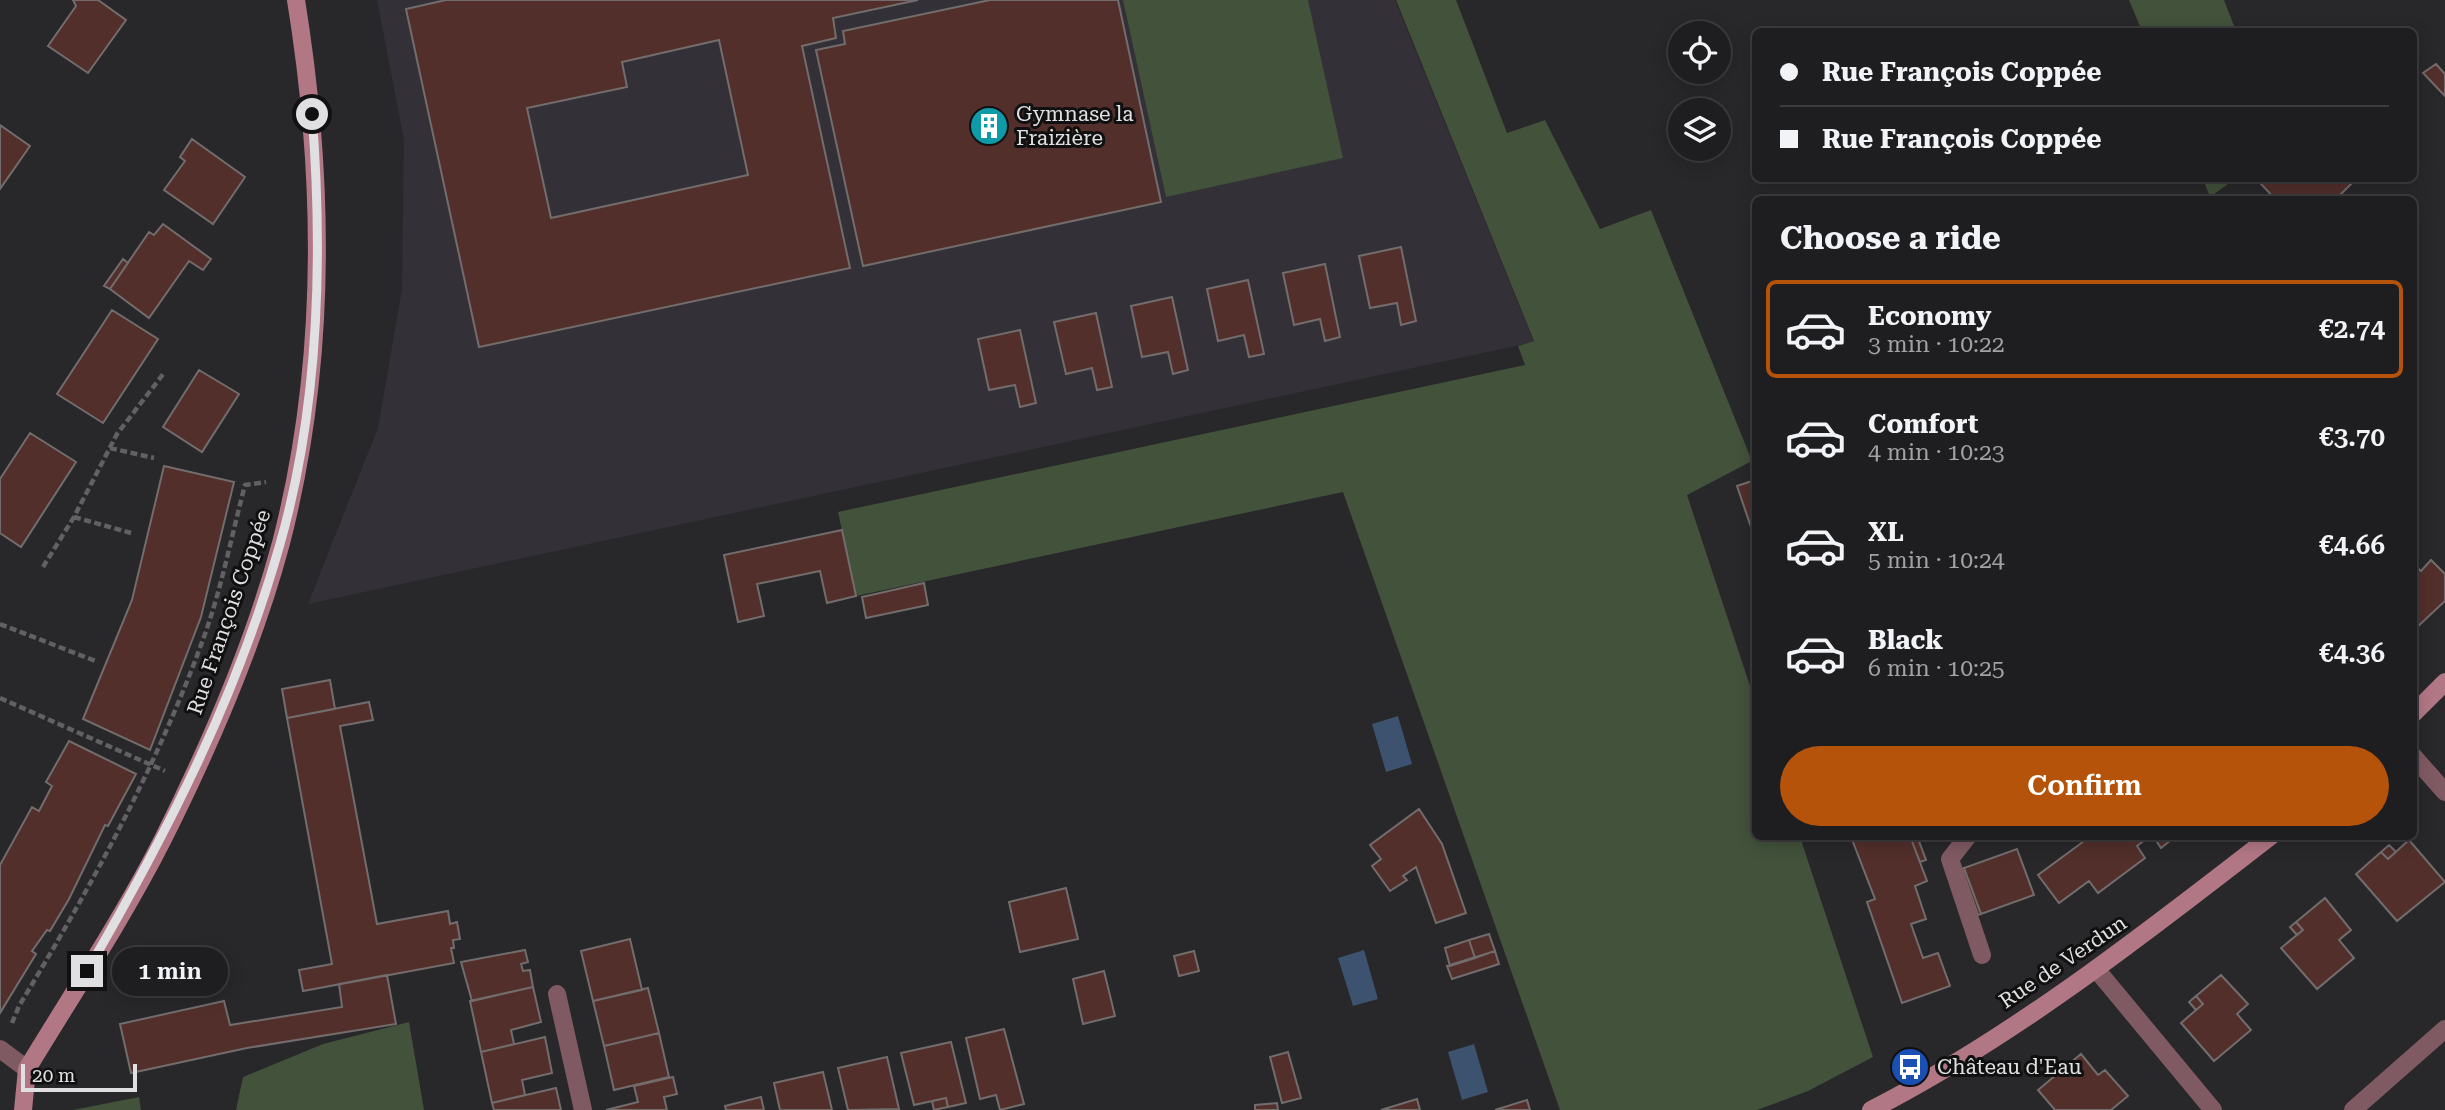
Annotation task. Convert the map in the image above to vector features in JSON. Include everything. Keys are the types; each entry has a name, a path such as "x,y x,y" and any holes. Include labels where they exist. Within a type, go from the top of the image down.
{"street":[{"name":"Rue François Coppée","path":"23,1110 27,1069 163,840 225,705 281,543 295,477 312,354 317,279 317,177 311,93 296,0"},
{"path":"2417,710 2445,682"},
{"path":"2417,760 2445,792"},
{"path":"1965,840 1950,859 1982,955"},
{"name":"Rue de Verdun","path":"1871,1110 1961,1058 2096,969 2266,840"},
{"path":"2096,969 2213,1110"},
{"path":"556,994 583,1110"},
{"path":"2353,1110 2445,1028"},
{"path":"1,1050 27,1069"}],"path":[{"path":"43,567 75,517 117,434 164,373"},
{"path":"110,448 153,458"},
{"path":"264,495 270,469"},
{"path":"1,1050 19,1006 86,895 152,765 206,632 245,485 295,477"},
{"path":"75,517 131,533"},
{"path":"0,624 98,662"},
{"path":"0,698 169,773"}],"shaded area":[{"path":"377,0 1395,0 1534,342 308,604 378,428 402,289 404,140"}],"green space":[{"path":"1123,0 1308,0 1343,158 1166,197"},
{"path":"1396,0 1456,0 1507,133 1545,120 1600,229 1651,210 1752,461 1687,495 1752,692 1752,840 1801,840 1873,1057 1808,1091 1757,1110 1560,1110 1343,492 856,596 838,512 1525,365 1518,346 1534,341"},
{"path":"2129,0 2224,0 2235,28 2141,28"},
{"path":"2204,182 2231,182 2211,196"},
{"path":"409,1022 424,1110 236,1110 243,1077 323,1044"},
{"path":"139,1097 141,1110 73,1110"}],"water":[{"path":"1398,716 1412,764 1386,772 1372,724"},
{"path":"1364,950 1378,999 1353,1006 1338,958"},
{"path":"1474,1044 1488,1092 1462,1100 1448,1052"}],"building":[{"path":"73,0 98,0 126,20 88,73 48,46 76,6"},
{"path":"446,0 918,0 833,18 836,38 802,46 850,268 479,347 406,9","holes":["719,40 748,175 551,218 527,108 627,87 622,62"]},
{"name":"Gymnase la Fraizière","path":"990,0 1118,0 1161,202 863,266 816,50 845,44 843,31"},
{"path":"2436,64 2445,74 2445,96 2423,73"},
{"path":"0,125 30,146 0,189"},
{"path":"192,139 245,177 213,224 164,190 185,161 180,157"},
{"path":"2353,182 2339,196 2272,196 2261,184"},
{"path":"163,224 211,259 203,270 189,261 149,318 110,289 149,232 154,235"},
{"path":"1401,247 1416,321 1401,325 1397,303 1370,308 1359,256"},
{"path":"123,259 128,263 110,289 104,286"},
{"path":"1325,264 1340,337 1325,341 1320,319 1294,325 1283,273"},
{"path":"1248,280 1264,354 1249,357 1244,335 1218,341 1207,289"},
{"path":"1172,297 1188,370 1173,374 1168,352 1142,357 1131,306"},
{"path":"112,310 158,339 103,423 57,394"},
{"path":"1096,313 1112,387 1097,390 1092,368 1066,374 1054,322"},
{"path":"1020,330 1036,403 1020,407 1015,385 989,390 978,339"},
{"path":"199,370 239,394 202,452 163,427"},
{"path":"30,433 76,462 21,547 0,533 0,479"},
{"path":"164,466 234,482 201,617 150,750 83,719 132,600"},
{"path":"1752,481 1752,530 1737,486"},
{"path":"842,530 856,596 827,603 820,571 757,584 764,616 738,622 724,555"},
{"path":"2431,560 2445,574 2445,601 2417,627 2417,568 2421,571"},
{"path":"924,583 928,605 866,618 862,597"},
{"path":"330,680 335,709 287,718 282,689"},
{"path":"369,702 373,720 340,726 377,924 448,911 450,924 457,922 460,939 453,940 454,948 451,948 454,963 303,991 299,970 332,964 287,718"},
{"path":"69,741 136,774 108,826 105,825 69,899 50,931 47,930 32,951 36,954 0,1013 0,865 32,807 39,811 52,786 46,782"},
{"path":"1419,809 1442,844 1466,913 1436,923 1416,867 1403,876 1407,880 1390,891 1372,866 1381,859 1370,845"},
{"path":"1852,840 1912,840 1927,881 1915,886 1926,919 1911,924 1923,958 1938,953 1950,986 1902,1003 1867,902 1875,899"},
{"path":"1912,840 1918,840 1926,860 1920,862"},
{"path":"2086,840 2145,840 2137,846 2145,858 2098,893 2089,881 2059,903 2038,875"},
{"path":"2156,840 2171,840 2161,848"},
{"path":"2409,840 2445,882 2397,921 2356,874 2381,852 2388,859"},
{"path":"2389,845 2396,852 2388,859 2381,852"},
{"path":"2017,849 2034,895 1981,914 1964,868"},
{"path":"1964,868 1981,914 1978,915 1962,869"},
{"path":"1066,888 1078,939 1020,952 1009,902"},
{"path":"2325,898 2351,930 2339,940 2354,958 2317,989 2281,948 2303,930 2296,922"},
{"path":"2296,922 2303,930 2297,935 2290,927"},
{"path":"1489,934 1495,951 1475,958 1469,940"},
{"path":"630,939 642,990 593,1001 581,951"},
{"path":"1469,940 1475,958 1450,966 1445,948"},
{"path":"525,950 528,962 521,964 523,971 530,970 533,987 472,1001 461,962"},
{"path":"1194,951 1199,971 1179,976 1174,956"},
{"path":"1495,951 1499,964 1452,979 1447,966"},
{"path":"1104,971 1115,1016 1083,1024 1073,979"},
{"path":"387,975 396,1024 247,1048 131,1073 120,1024 224,1001 230,1025 342,1007 339,984"},
{"path":"2221,975 2248,1004 2237,1014 2251,1030 2214,1061 2181,1023 2203,1004 2196,996"},
{"path":"533,987 541,1022 511,1030 514,1044 481,1052 470,1001"},
{"path":"648,988 659,1033 604,1046 593,1001"},
{"path":"2196,996 2203,1004 2196,1010 2189,1002"},
{"path":"1004,1029 1024,1104 1000,1110 996,1095 980,1099 966,1038"},
{"path":"659,1033 669,1077 614,1090 604,1046"},
{"path":"545,1037 552,1073 522,1080 525,1095 492,1103 481,1052"},
{"path":"951,1042 966,1103 948,1107 946,1098 914,1105 901,1053"},
{"path":"1288,1052 1301,1098 1282,1103 1270,1057"},
{"path":"2081,1054 2098,1075 2105,1070 2128,1096 2111,1110 2055,1110 2038,1090"},
{"path":"887,1057 899,1109 848,1110 838,1068"},
{"path":"823,1072 832,1110 780,1110 774,1083"},
{"path":"673,1077 677,1094 664,1097 667,1110 606,1110 638,1102 634,1086"},
{"path":"556,1088 561,1110 494,1110 492,1103"},
{"path":"761,1097 764,1110 726,1110 725,1106"},
{"path":"946,1098 948,1107 934,1110 932,1101"},
{"path":"1417,1099 1420,1110 1381,1110"},
{"path":"1527,1100 1530,1110 1495,1110"},
{"path":"1277,1103 1278,1110 1255,1110 1255,1105"}],"place":[{"name":"Gymnase la Fraizière","path":"989,126"},
{"name":"Château d'Eau","path":"1910,1067"}],"route":[{"path":"87,971 163,840 225,705 281,543 295,477 312,354 317,279 317,177 312,114"}]}
